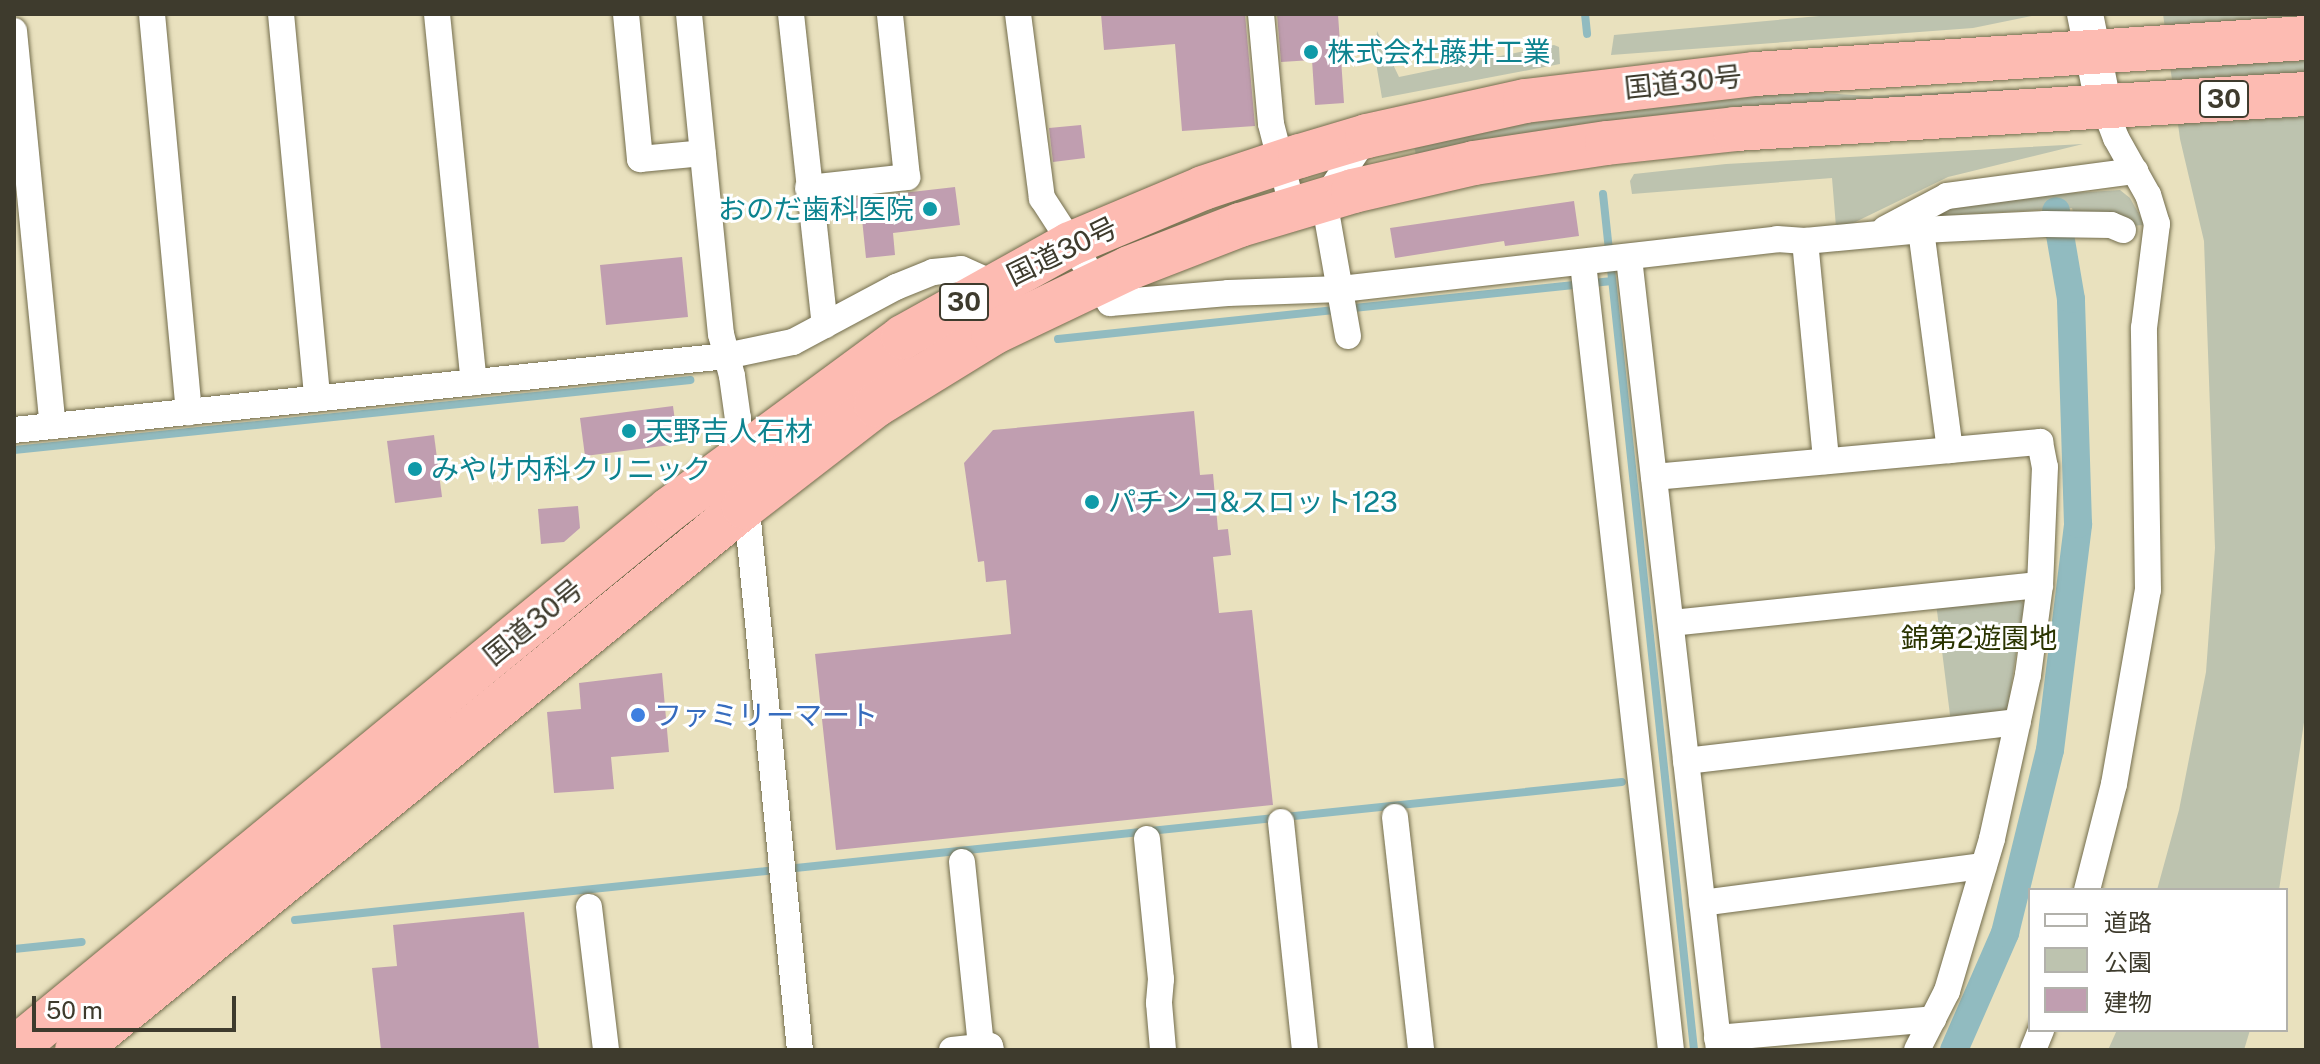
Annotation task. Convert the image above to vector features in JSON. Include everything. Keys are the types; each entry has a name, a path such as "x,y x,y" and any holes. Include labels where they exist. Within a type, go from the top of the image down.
{"highway":[{"name":"国道30号","path":"14,1049 658,519 903,337 995,284 1071,262 1226,230 1296,189 1367,136 1525,101 2087,32 2133,50 2306,38"},
{"name":"国道30号","path":"1296,189 1607,143 1735,129 2306,94"},
{"name":"国道30号","path":"77,1050 744,507 876,405 941,363 1071,262"}],"street":[{"path":"152,14 189,412"},
{"path":"281,14 317,398"},
{"path":"437,14 474,382"},
{"path":"626,14 640,159 703,153"},
{"path":"689,14 710,243 726,356 732,376 800,1050"},
{"path":"791,14 825,325"},
{"path":"808,188 907,177 890,14"},
{"path":"1018,14 1042,198 1071,262 1110,303 1228,293 1344,312 1777,239 1805,241 1921,230 2045,224 2111,225 2123,230"},
{"path":"1261,14 1271,124 1344,312"},
{"path":"14,31 53,426"},
{"path":"2087,32 2123,106 2116,138 2148,195 2157,224 2144,328 2148,590 2114,784 2088,888"},
{"path":"1296,189 1367,136"},
{"path":"1874,234 1947,196 2135,171"},
{"path":"1921,230 1950,450"},
{"path":"1805,241 1826,461"},
{"path":"1600,268 1654,477 1718,1044 1933,1019"},
{"path":"1600,268 1671,1050"},
{"path":"14,430 726,356 793,342 896,287 933,272 961,269 995,284"},
{"path":"1654,477 2040,442 2045,467 2040,585 2018,722 1984,866 1947,991 1917,1050"},
{"path":"1671,623 2040,585"},
{"path":"1686,761 2018,722"},
{"path":"1395,817 1421,1050"},
{"path":"1281,822 1305,1050"},
{"path":"1147,839 1161,979 1159,1003 1163,1050"},
{"path":"952,1050 986,1048 962,862"},
{"path":"1702,903 1984,866"},
{"path":"589,907 606,1050"}],"green space":[{"path":"1841,14 2041,14 1973,28 1611,55 1614,35"},
{"path":"2163,14 2306,14 2306,709 2279,888 2158,888 2179,810 2206,672 2215,548 2204,241 2180,139"},
{"path":"1377,31 1399,77 1554,45 1559,47 1560,64 1382,98 1375,57"},
{"path":"2016,89 2015,100 1416,155 1414,146 1518,121 1792,91 1869,96"},
{"path":"2083,144 1948,177 1845,227 1836,227 1832,178 1632,194 1630,181 1634,174 1726,164"},
{"path":"2120,190 2130,198 2145,225 2128,226 2073,212 2072,208 1935,216 1944,207 1977,199"},
{"name":"錦第2遊園地","path":"2015,595 2024,604 2007,712 1951,723 1936,603"},
{"path":"2116,1032 2249,1032 2244,1050 2108,1050"}],"building":[{"path":"1101,14 1245,14 1255,126 1182,131 1175,44 1104,50"},
{"name":"株式会社藤井工業","path":"1277,14 1338,14 1344,103 1315,105 1312,60 1281,62"},
{"path":"1081,125 1085,158 1053,162 1049,128"},
{"path":"955,187 960,225 893,233 895,255 866,258 862,219 852,220 850,199"},
{"path":"1574,201 1579,236 1505,246 1504,241 1395,258 1390,228"},
{"path":"682,257 688,317 606,325 600,265"},
{"name":"天野吉人石材","path":"673,406 678,444 585,456 580,418"},
{"path":"1194,411 1200,475 1213,474 1218,530 1228,529 1231,555 1213,557 1219,613 1252,610 1273,805 836,850 815,654 1011,634 1006,580 986,582 984,561 978,562 964,463 993,430"},
{"name":"みやけ内科クリニック","path":"434,435 442,497 395,503 387,441"},
{"path":"578,506 580,528 564,542 541,544 538,509"},
{"path":"662,673 669,752 611,757 614,789 554,793 547,712 581,709 579,683"},
{"path":"524,912 539,1050 381,1050 372,968 397,966 393,925"}],"waterway":[{"path":"1585,14 1587,34"},
{"path":"1603,194 1694,1050"},
{"path":"1954,1050 2005,933 2050,750 2078,524 2071,299 2056,211"},
{"path":"1058,339 1612,281"},
{"path":"14,450 690,380"},
{"path":"295,920 1622,782"},
{"path":"14,949 82,942"}],"place":[{"name":"株式会社藤井工業","path":"1311,52"},
{"name":"おのだ歯科医院","path":"930,209"},
{"name":"天野吉人石材","path":"629,431"},
{"name":"みやけ内科クリニック","path":"415,469"},
{"name":"パチンコ&スロット123","path":"1092,502"},
{"name":"ファミリーマート","path":"638,715"}]}
